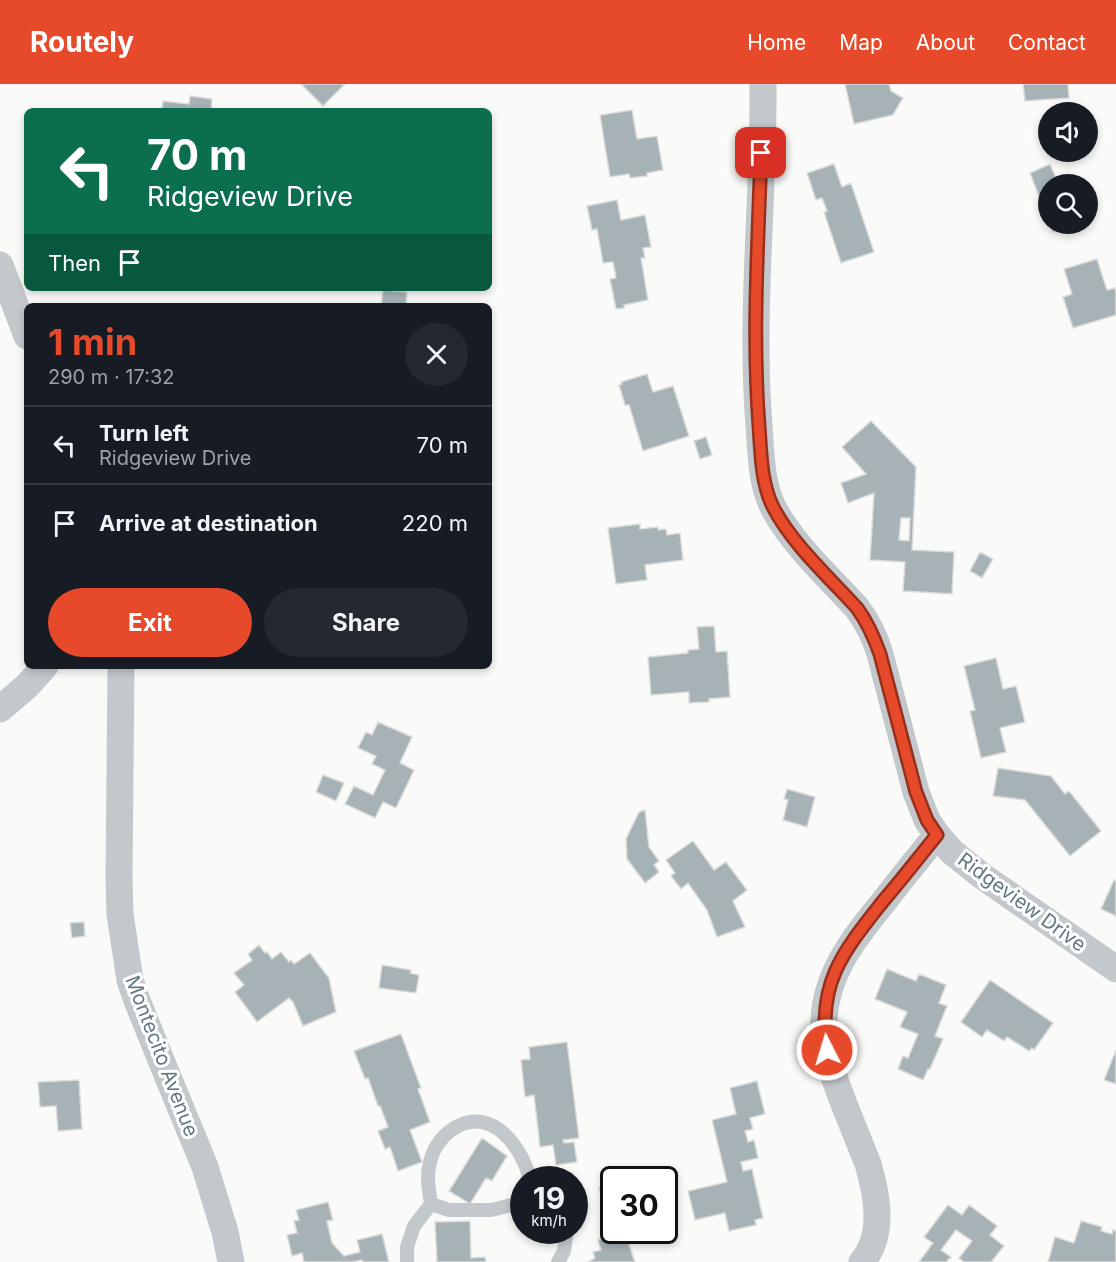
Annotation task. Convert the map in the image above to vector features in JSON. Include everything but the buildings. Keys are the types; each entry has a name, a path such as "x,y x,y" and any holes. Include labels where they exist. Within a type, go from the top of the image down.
{"street":[{"name":"Ridgeview Drive","path":"763,84 755,339 756,386 766,491 772,506 793,539 857,608 873,633 916,792 927,820 937,835 952,852 982,876 1116,969"},
{"path":"0,265 24,328"},
{"path":"0,709 27,686 42,669"},
{"name":"Montecito Avenue","path":"121,669 119,890 120,914 130,980 207,1173 225,1232 231,1262"},
{"path":"862,1262 875,1236 876,1199 868,1164 833,1075 824,1029 825,1009 835,971 846,951 937,835"}],"lane":[{"path":"407,1262 407,1247 414,1227 431,1204 428,1181 429,1164 436,1145 449,1131 466,1122 482,1122 500,1130 512,1141 527,1166"},
{"path":"431,1204 450,1210 491,1210 510,1205"},
{"path":"558,1262 565,1244"}],"route":[{"path":"761,153 755,339 756,386 766,491 772,506 793,539 857,608 873,633 916,792 927,820 937,835 858,933 835,971 825,1009 824,1029 827,1050"}]}
